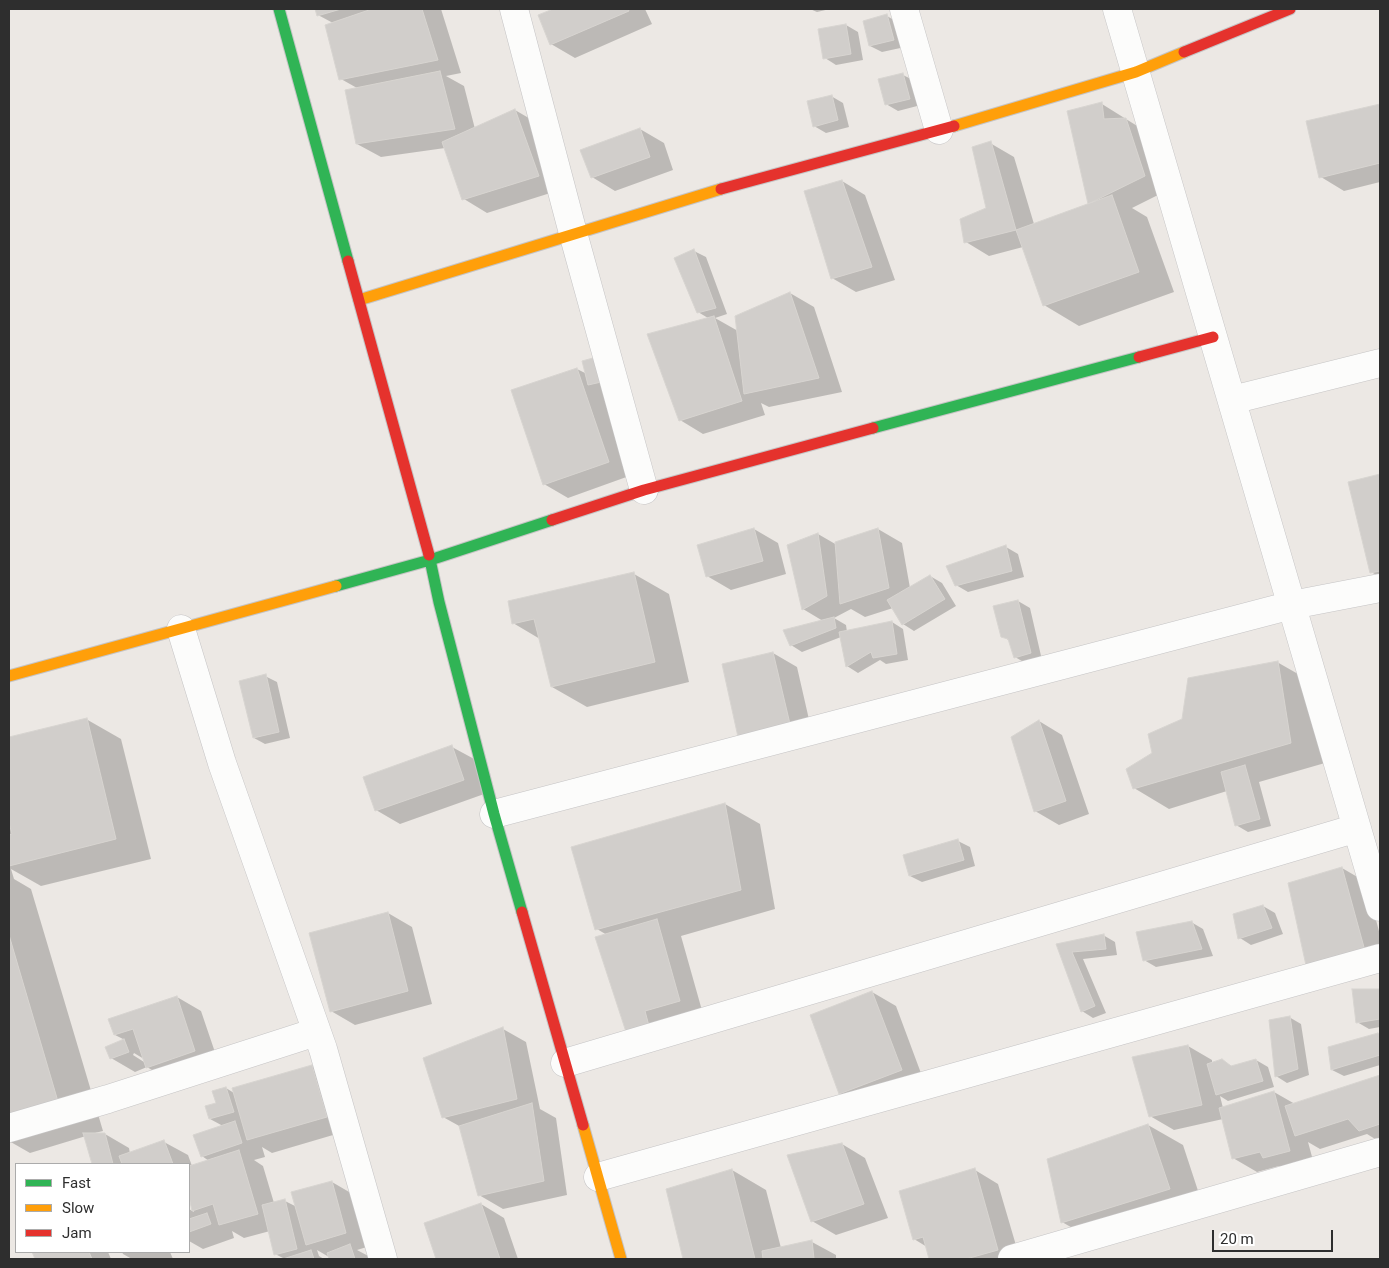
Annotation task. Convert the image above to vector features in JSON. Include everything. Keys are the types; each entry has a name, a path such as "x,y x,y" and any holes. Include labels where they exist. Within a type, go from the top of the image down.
{"street":[{"path":"279,9 430,560 439,602 494,814 621,1259"},
{"path":"514,9 644,490"},
{"path":"904,9 939,130"},
{"path":"1117,9 1380,907"},
{"path":"358,300 689,198 939,130 1136,72 1290,9"},
{"path":"9,676 430,560 644,490 1214,338"},
{"path":"1232,400 1380,363"},
{"path":"494,814 1292,605 1380,588"},
{"path":"182,629 222,763 316,1032 383,1259"},
{"path":"565,1062 1357,828"},
{"path":"598,1177 1380,958"},
{"path":"9,1128 108,1099 316,1032"},
{"path":"1012,1259 1380,1152"}],"building":[{"path":"315,9 341,9 317,16"},
{"path":"372,9 422,9 438,60 339,80 325,25"},
{"path":"553,9 628,9 629,11 550,45 538,15"},
{"path":"887,14 894,40 869,46 863,21"},
{"path":"846,24 851,54 823,59 818,29"},
{"path":"440,71 455,129 356,144 345,90"},
{"path":"903,73 910,99 885,105 878,79"},
{"path":"832,95 838,120 813,127 807,101"},
{"path":"1102,102 1104,119 1126,118 1145,176 1088,204 1067,111"},
{"path":"1380,104 1380,163 1319,178 1306,121"},
{"path":"515,109 539,176 462,200 442,142"},
{"path":"640,128 650,157 591,178 580,150"},
{"path":"991,141 1016,230 964,243 960,219 986,208 972,147"},
{"path":"842,180 872,267 831,279 804,191"},
{"path":"1112,195 1139,272 1043,306 1016,230"},
{"path":"694,249 716,308 697,313 674,258"},
{"path":"790,292 819,378 744,394 735,316"},
{"path":"714,316 742,401 679,421 647,334"},
{"path":"604,355 610,380 588,385 582,361"},
{"path":"577,368 609,462 543,485 511,390"},
{"path":"1380,474 1380,571 1370,573 1348,482"},
{"path":"754,528 763,561 706,577 697,545"},
{"path":"878,528 889,588 840,604 835,542"},
{"path":"818,533 827,596 802,610 787,545"},
{"path":"1006,545 1012,571 955,586 946,566"},
{"path":"634,572 655,662 551,687 534,619 512,624 508,601"},
{"path":"930,575 945,599 902,625 887,600"},
{"path":"1018,600 1031,653 1014,658 1008,639 1001,637 993,606"},
{"path":"834,617 836,628 790,646 783,630"},
{"path":"892,621 897,654 873,658 871,652 846,667 839,632"},
{"path":"773,652 790,724 738,737 722,664"},
{"path":"1278,661 1291,743 1133,789 1126,769 1152,753 1148,734 1182,719 1188,678"},
{"path":"266,674 279,732 253,738 239,681"},
{"path":"87,718 116,839 9,866 9,835 12,834 9,823 9,737"},
{"path":"1039,720 1066,801 1034,812 1011,737"},
{"path":"452,745 464,780 375,811 363,777"},
{"path":"1245,765 1260,819 1235,826 1221,772"},
{"path":"725,803 741,890 595,930 571,847"},
{"path":"958,839 964,860 909,876 903,855"},
{"path":"1342,867 1365,951 1307,970 1288,883"},
{"path":"1263,905 1272,928 1238,939 1233,914"},
{"path":"388,912 408,991 330,1012 309,933"},
{"path":"657,919 680,1001 645,1011 649,1026 627,1035 595,937"},
{"path":"1192,921 1202,949 1143,961 1136,932"},
{"path":"1104,934 1106,949 1072,952 1095,1006 1081,1012 1056,944"},
{"path":"9,935 59,1105 9,1121"},
{"path":"1352,989 1380,989 1380,1019 1356,1023"},
{"path":"872,991 902,1070 839,1094 810,1015"},
{"path":"177,996 195,1051 146,1068 133,1029 114,1035 108,1019"},
{"path":"1290,1016 1298,1069 1275,1077 1269,1020"},
{"path":"503,1027 517,1099 442,1118 423,1058"},
{"path":"1378,1033 1380,1035 1380,1055 1331,1070 1328,1047"},
{"path":"124,1039 129,1052 110,1059 105,1047"},
{"path":"1188,1045 1202,1105 1149,1117 1132,1057"},
{"path":"1222,1059 1231,1066 1256,1059 1263,1081 1216,1095 1207,1064"},
{"path":"312,1065 327,1117 247,1140 232,1088"},
{"path":"1380,1075 1380,1124 1359,1131 1348,1119 1295,1136 1285,1106"},
{"path":"226,1087 234,1112 209,1119 205,1106 216,1103 212,1091"},
{"path":"1274,1091 1290,1151 1263,1158 1260,1152 1232,1159 1219,1108"},
{"path":"532,1103 544,1181 478,1196 459,1126"},
{"path":"235,1121 242,1143 201,1157 193,1135"},
{"path":"1148,1124 1170,1189 1061,1223 1047,1159"},
{"path":"83,1133 105,1133 113,1163 92,1163"},
{"path":"164,1140 173,1163 122,1163 119,1156"},
{"path":"842,1143 864,1204 811,1222 787,1155"},
{"path":"239,1150 258,1214 219,1225 213,1204 192,1211 190,1202 190,1166"},
{"path":"975,1168 998,1250 966,1259 929,1259 923,1237 913,1240 899,1191"},
{"path":"732,1169 755,1259 683,1259 666,1189"},
{"path":"332,1181 346,1233 306,1245 291,1192"},
{"path":"285,1199 297,1249 274,1255 262,1205"},
{"path":"481,1203 500,1259 436,1259 424,1223"},
{"path":"207,1213 211,1224 190,1232 190,1219"},
{"path":"812,1240 814,1259 763,1259 762,1251"},
{"path":"350,1244 355,1259 329,1259 327,1253"},
{"path":"311,1250 314,1259 283,1259"},
{"path":"32,1253 89,1253 92,1259 35,1259"}],"traffic: fast":[{"path":"279,9 348,261"},
{"path":"873,428 1139,357"},
{"path":"336,586 430,560 552,520"},
{"path":"429,555 439,602 494,814 522,912"}],"traffic: slow":[{"path":"954,126 1136,72 1184,52"},
{"path":"359,300 721,189"},
{"path":"9,676 336,586"},
{"path":"583,1125 621,1259"}],"traffic: jam":[{"path":"1184,52 1290,9"},
{"path":"721,189 954,126"},
{"path":"348,261 429,555"},
{"path":"1139,357 1213,337"},
{"path":"552,520 644,490 873,428"},
{"path":"522,912 583,1125"}]}
